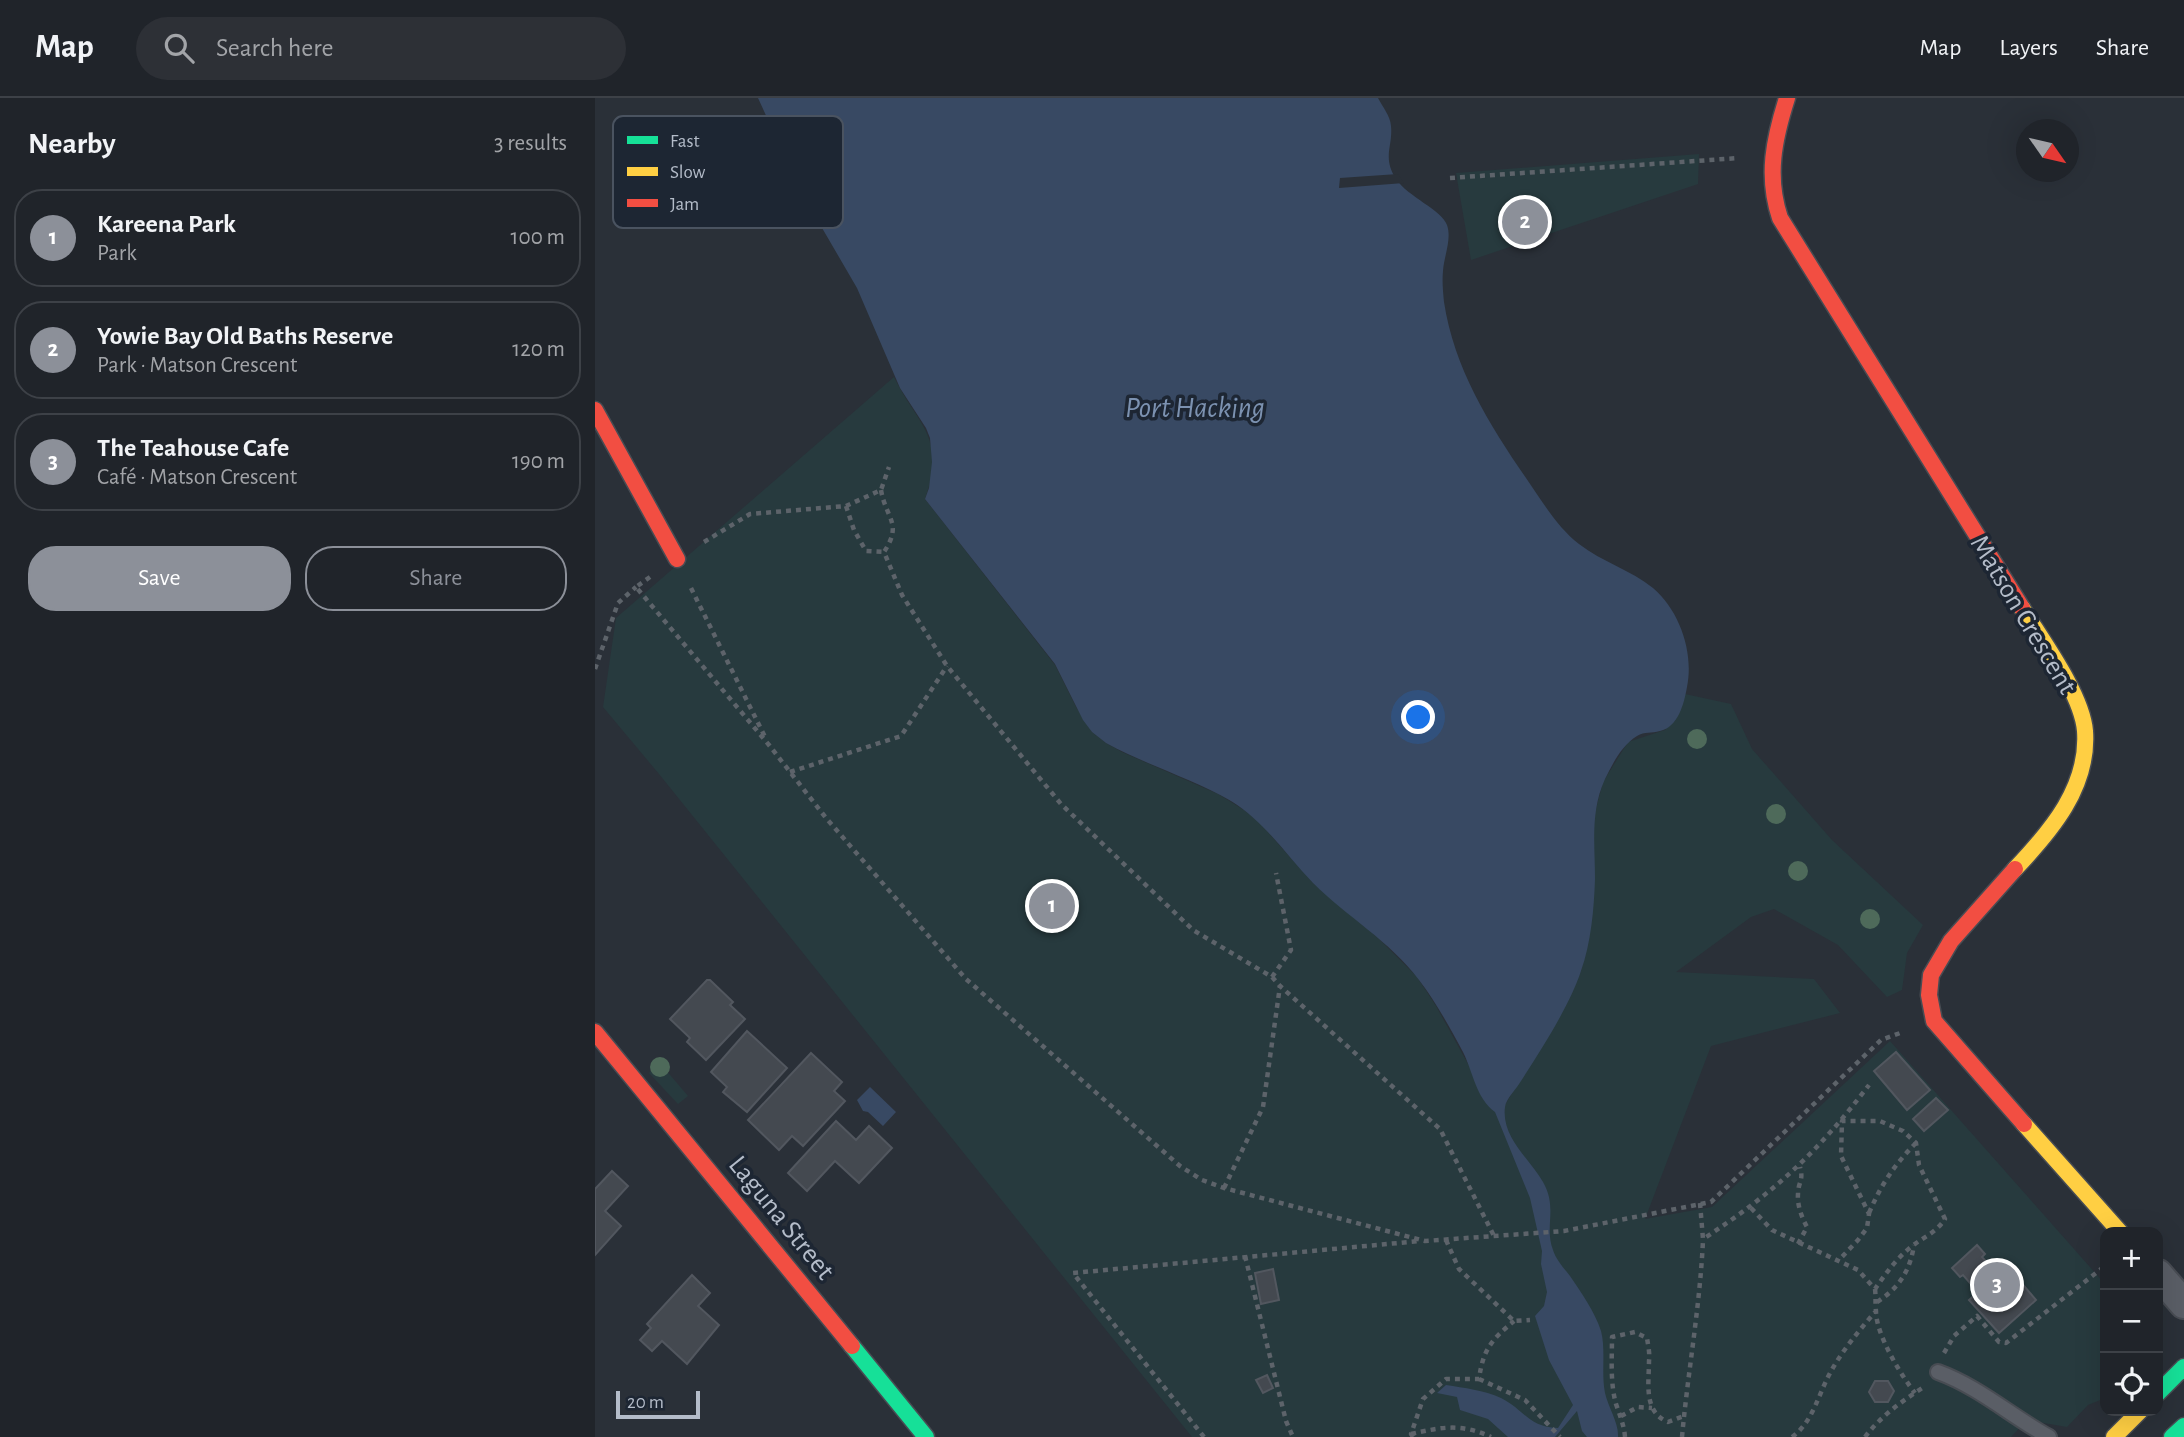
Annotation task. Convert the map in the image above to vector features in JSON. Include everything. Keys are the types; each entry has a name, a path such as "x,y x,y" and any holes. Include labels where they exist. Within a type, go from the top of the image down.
{"street":[{"name":"Matson Crescent","path":"1787,98 1771,155 1771,187 1780,218 2055,661 2076,702 2085,730 2085,758 2072,799 2052,827 1971,916 1946,948 1933,971 1929,992 1934,1021 2116,1227"},
{"path":"595,410 677,558"},
{"name":"Laguna Street","path":"595,1032 926,1437"},
{"path":"2163,1280 2184,1304"},
{"path":"2163,1388 2184,1367"},
{"path":"2114,1437 2135,1416"},
{"path":"2172,1437 2184,1426"}],"lane":[{"path":"1938,1372 1977,1390 2018,1420 2049,1437"}],"path":[{"path":"1450,178 1771,155"},
{"path":"884,552 893,538 894,524 884,506 881,490 888,467"},
{"path":"595,669 618,603 677,558 750,514 846,506 881,490"},
{"path":"846,506 854,530 866,551 884,552"},
{"path":"884,552 902,595 947,666 1061,804 1193,930 1272,976 1440,1129 1494,1236"},
{"path":"677,558 769,746"},
{"path":"636,587 826,818 965,979 1180,1166 1202,1180 1224,1188 1425,1241"},
{"path":"790,772 901,736 947,666"},
{"path":"1272,976 1291,950 1276,873"},
{"path":"1224,1188 1263,1107 1280,986"},
{"path":"1204,1437 1073,1273 1245,1256 1564,1231 1711,1202 1881,1040 1914,1028"},
{"path":"1703,1239 1751,1208 1800,1167 1842,1121 1869,1085"},
{"path":"1842,1121 1880,1121 1903,1131 1916,1143 1919,1165 1945,1219 1937,1231 1914,1244 1892,1264 1875,1289"},
{"path":"1842,1121 1841,1156 1869,1214"},
{"path":"1839,1260 1867,1228 1869,1214 1881,1185 1895,1164 1916,1143"},
{"path":"1798,1244 1807,1227 1801,1216 1798,1194 1803,1178 1800,1167"},
{"path":"1682,1437 1701,1287 1703,1239 1700,1203"},
{"path":"1751,1208 1772,1230 1858,1270 1875,1289 1875,1312 1880,1329 1902,1376 1915,1393"},
{"path":"1446,1240 1458,1269 1514,1321"},
{"path":"1877,1302 1893,1292 1911,1263 1914,1244"},
{"path":"1245,1256 1286,1421 1293,1437"},
{"path":"1865,1437 1875,1424 1926,1387 1938,1372 1954,1336 1977,1316 1999,1342 2006,1343 2100,1270"},
{"path":"1794,1436 1815,1408 1829,1375 1853,1337 1875,1312"},
{"path":"1479,1379 1482,1357 1498,1334 1514,1321 1529,1320"},
{"path":"1625,1437 1611,1375 1612,1337 1635,1332 1647,1338 1650,1359 1647,1384 1652,1408 1658,1418 1668,1422 1684,1416"},
{"path":"1412,1436 1423,1399 1446,1379 1479,1379 1525,1400 1560,1437"},
{"path":"1621,1416 1638,1407 1652,1408"},
{"path":"1412,1436 1436,1428 1459,1426 1491,1437"}],"green space":[{"path":"1699,154 1698,184 1471,260 1456,173"},
{"path":"894,377 927,433 931,446 933,461 925,499 1055,665 1092,732 1122,752 1218,794 1259,822 1314,884 1378,938 1417,977 1468,1064 1503,1108 1568,1001 1581,971 1588,942 1593,899 1594,816 1603,782 1628,742 1665,730 1676,717 1685,694 1731,704 1752,749 1832,840 1923,925 1907,953 1902,990 1887,997 1838,945 1774,909 1751,917 1676,972 1814,979 1840,1013 1711,1046 1645,1219 1712,1207 1890,1041 2100,1278 2100,1400 2088,1405 2067,1427 2027,1420 2011,1437 1192,1437 603,707 616,618"},
{"path":"659,1062 688,1096 678,1104 649,1073"}],"water":[{"name":"Port Hacking","path":"758,98 1378,98 1390,122 1389,158 1396,179 1408,192 1439,214 1447,225 1444,302 1456,350 1486,416 1538,496 1564,530 1579,544 1635,576 1663,597 1683,633 1686,647 1689,674 1682,707 1676,720 1666,729 1637,736 1627,744 1618,755 1600,791 1595,816 1594,902 1584,960 1562,1013 1505,1107 1507,1128 1543,1182 1550,1200 1550,1233 1554,1254 1587,1302 1601,1331 1605,1393 1617,1426 1618,1437 1587,1437 1582,1431 1577,1411 1555,1437 1508,1437 1488,1419 1460,1410 1457,1397 1437,1393 1446,1385 1488,1393 1501,1398 1540,1425 1558,1428 1573,1405 1549,1360 1535,1316 1544,1306 1547,1292 1541,1264 1542,1251 1530,1198 1495,1112 1483,1100 1463,1052 1437,1006 1408,966 1395,953 1313,883 1275,839 1243,809 1216,793 1106,743 1092,732 1083,720 1055,664 925,499 932,462 930,438 900,388 857,288 822,228 843,228 843,116 766,116"},
{"path":"870,1087 896,1112 883,1126 868,1112 863,1111 857,1100"}],"pier":[{"path":"1398,174 1404,183 1339,188 1340,178"}],"building":[{"path":"707,980 733,1002 730,1005 745,1019 706,1060 687,1042 690,1038 670,1019"},
{"path":"747,1031 787,1068 747,1112 723,1092 727,1087 711,1072"},
{"path":"1896,1052 1930,1090 1907,1110 1874,1071"},
{"path":"811,1053 842,1082 834,1091 845,1101 803,1146 792,1136 779,1150 748,1120"},
{"path":"1936,1098 1948,1110 1924,1131 1913,1119"},
{"path":"836,1121 856,1140 869,1126 892,1148 859,1183 835,1161 807,1191 788,1173"},
{"path":"612,1171 628,1186 605,1211 621,1226 595,1255 595,1189"},
{"path":"1977,1245 1985,1254 1982,1257 1998,1275 2007,1266 2036,1300 1999,1333 1969,1300 1978,1292 1963,1275 1960,1277 1952,1268"},
{"path":"1273,1269 1279,1300 1261,1304 1255,1273"},
{"path":"692,1275 710,1293 698,1306 719,1325 687,1364 662,1341 652,1351 640,1340 651,1328 647,1324"},
{"path":"1267,1375 1273,1388 1263,1393 1256,1380"},
{"path":"1875,1381 1888,1381 1894,1391 1888,1402 1875,1402 1869,1392"}],"traffic: fast":[{"path":"852,1346 926,1437"},
{"path":"2163,1388 2184,1367"},
{"path":"2172,1437 2184,1426"}],"traffic: slow":[{"path":"2015,869 2042,839 2065,807 2081,771 2085,751 2085,731 2077,701 2022,608"},
{"path":"2024,1124 2116,1227"},
{"path":"2114,1437 2135,1416"}],"traffic: jam":[{"path":"1787,98 1773,158 1773,187 1780,218 2022,608"},
{"path":"595,410 677,559"},
{"path":"2015,869 1951,941 1931,975 1929,995 1934,1021 2024,1124"},
{"path":"595,1032 852,1346"}],"place":[{"name":"Yowie Bay Old Baths Reserve","path":"1525,222"},
{"name":"Kareena Park","path":"1052,906"},
{"name":"The Teahouse Cafe","path":"1997,1285"}]}
